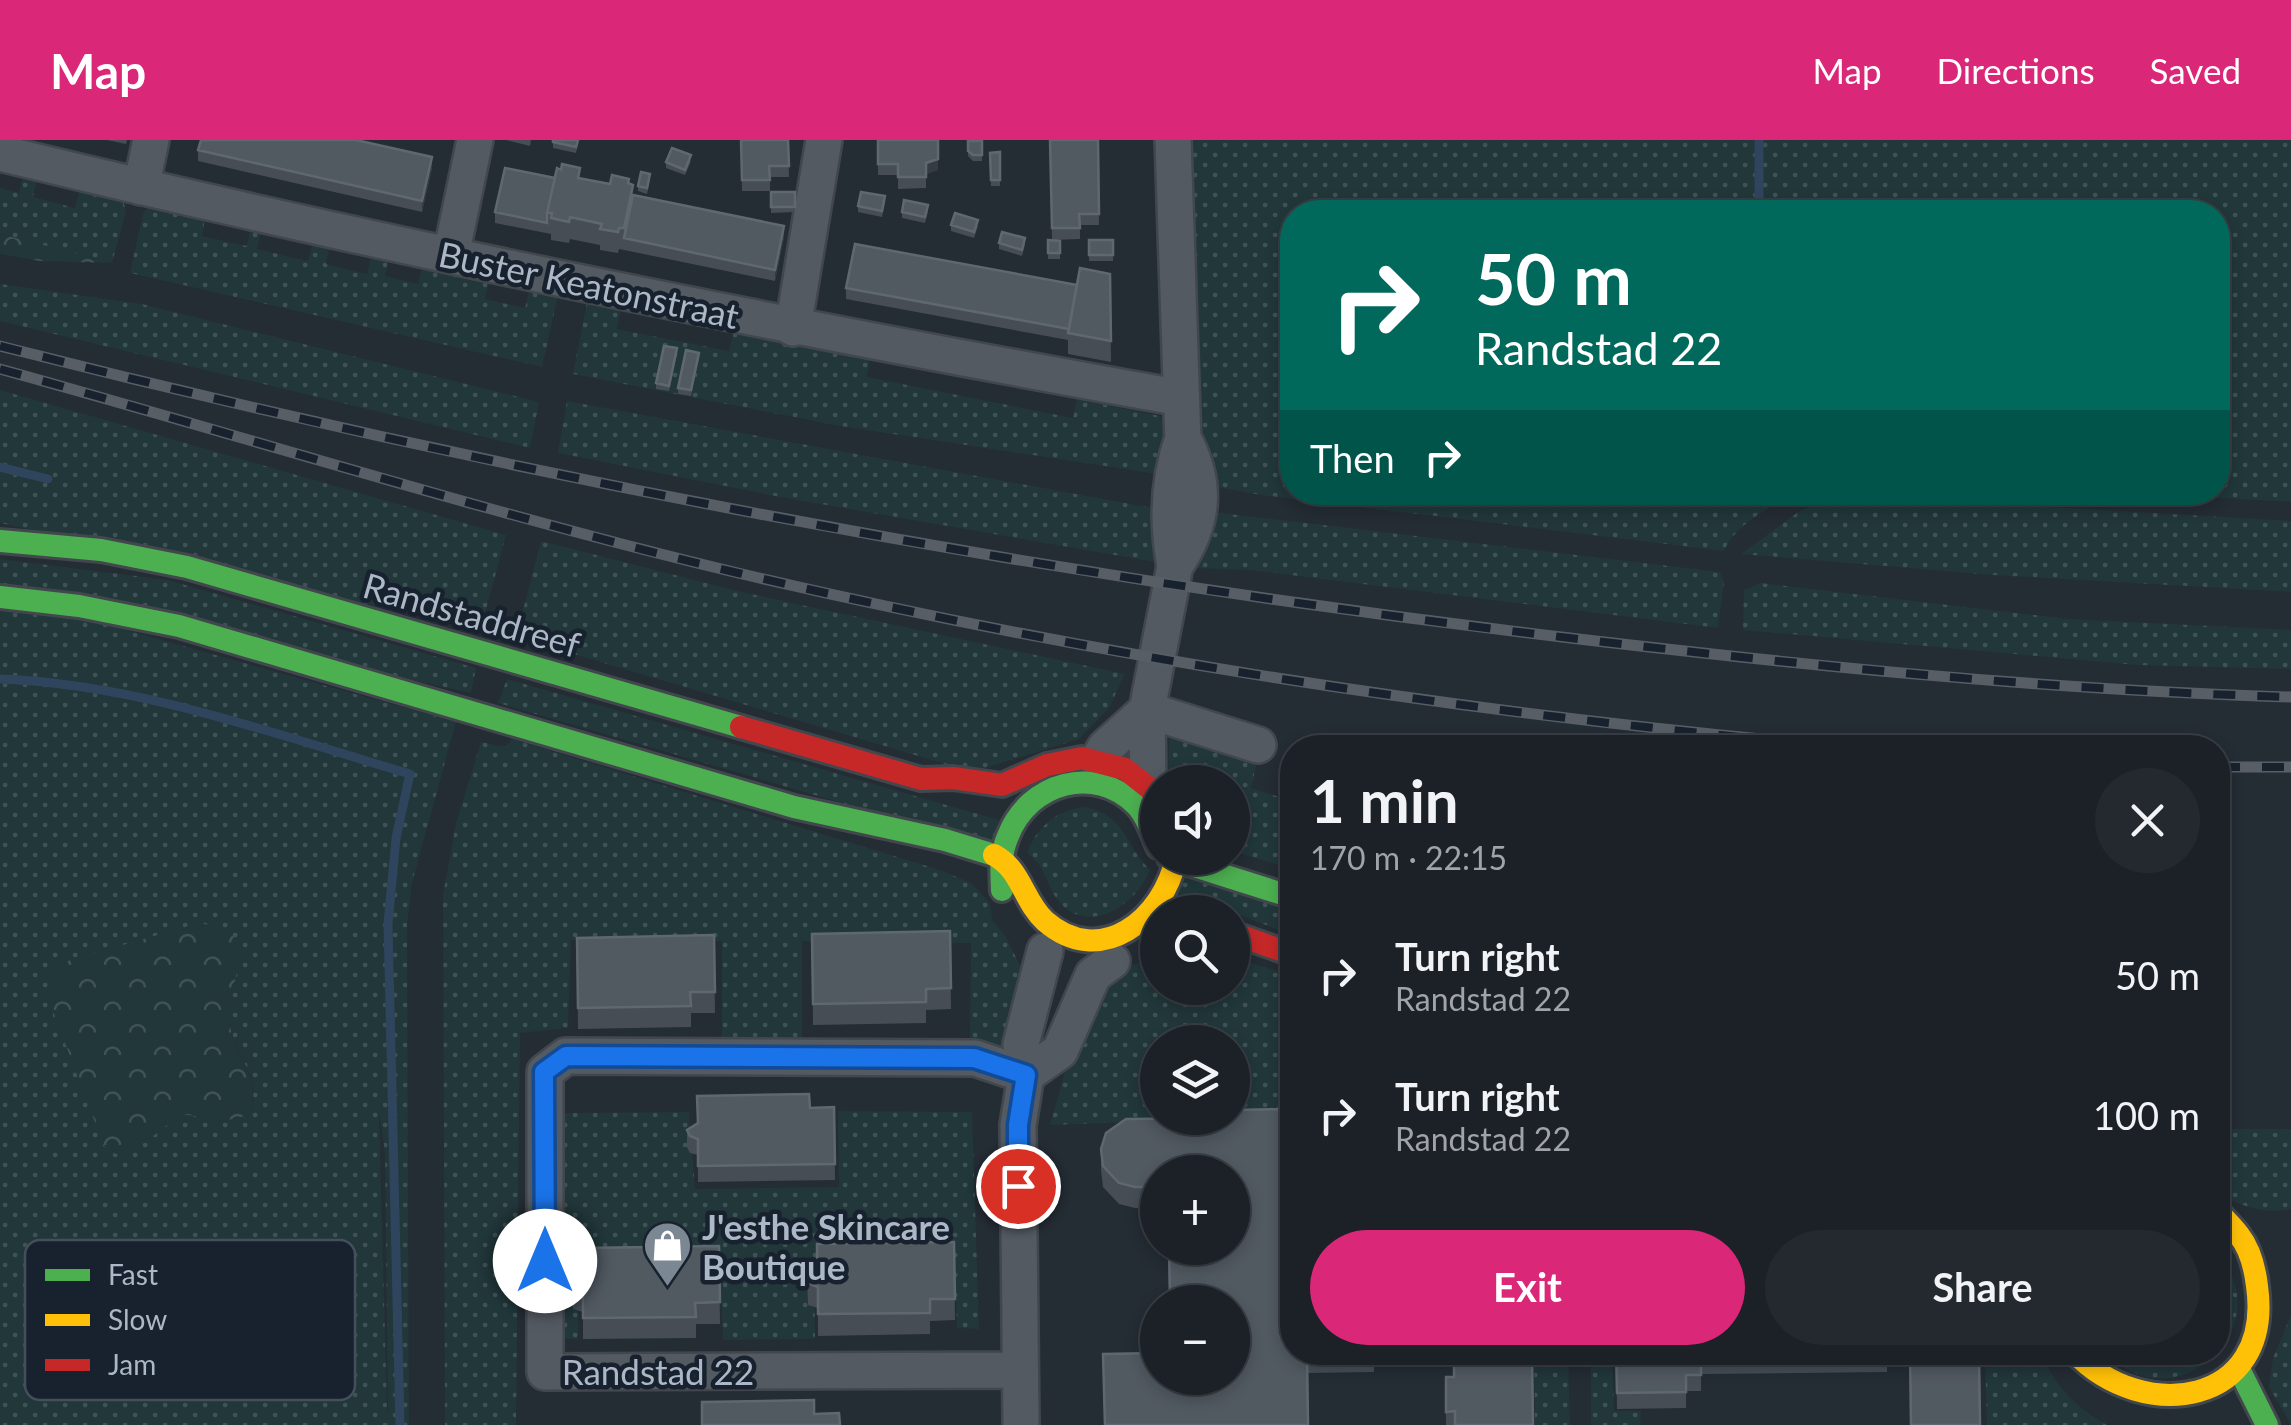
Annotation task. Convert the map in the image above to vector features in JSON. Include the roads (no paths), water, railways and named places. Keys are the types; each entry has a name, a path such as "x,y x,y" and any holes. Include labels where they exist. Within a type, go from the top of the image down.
{"main road":[{"name":"Randstaddreef","path":"0,541 101,550 187,567 921,779 952,778 989,786 1016,781 1065,760 1091,771"},
{"path":"0,597 79,606 179,626 857,824 911,832 999,857 1019,874 1038,913 1048,924 1076,938 1070,951"},
{"path":"1010,914 1001,886 999,857 1008,829 1027,806 1053,788 1091,771 1125,769 1140,780"},
{"path":"1091,771 1128,797 1140,812"},
{"name":"Randstaddreef","path":"921,779 942,793 992,806 1027,806"},
{"path":"857,824 902,848 988,877 1001,886"},
{"path":"1250,865 1280,874"},
{"path":"1227,875 1280,893"},
{"path":"1070,951 1120,935 1140,923"},
{"path":"1250,942 1280,951"},
{"path":"1070,951 1140,947"},
{"path":"2083,1365 2091,1376 2126,1399 2179,1410 2206,1398 2242,1373 2258,1350 2275,1304 2259,1240 2230,1219"},
{"path":"2242,1373 2267,1425"}],"street":[{"path":"141,187 152,140"},
{"path":"451,255 475,140"},
{"path":"793,328 824,140"},
{"path":"1151,765 1147,710 1176,566 1170,540 1170,496 1174,464 1183,441 1173,140"},
{"name":"Buster Keatonstraat","path":"0,153 793,328 1181,398"},
{"path":"1147,710 1258,745"},
{"path":"1091,771 1105,748 1147,710"},
{"path":"1021,1425 1018,1125 1026,1075 1021,1044 1070,951 1093,975 1060,1051 1026,1075"},
{"name":"Randstad 22","path":"1019,1370 545,1372 544,1072 566,1056 851,1056 974,1058 1026,1075"}],"waterway":[{"path":"1759,140 1759,200"},
{"path":"0,467 48,479"},
{"path":"0,679 104,690 156,701 410,774 396,838 388,924 400,1425"}],"railway":[{"path":"0,346 194,394 584,480 780,518 1174,585 1570,638 1840,667 2110,689 2291,697"},
{"path":"0,369 553,526 877,604 1016,633 1297,681 1437,702 1720,735"},
{"path":"2230,767 2291,767"}],"place":[{"name":"J'esthe Skincare Boutique","path":"667,1288"}]}
